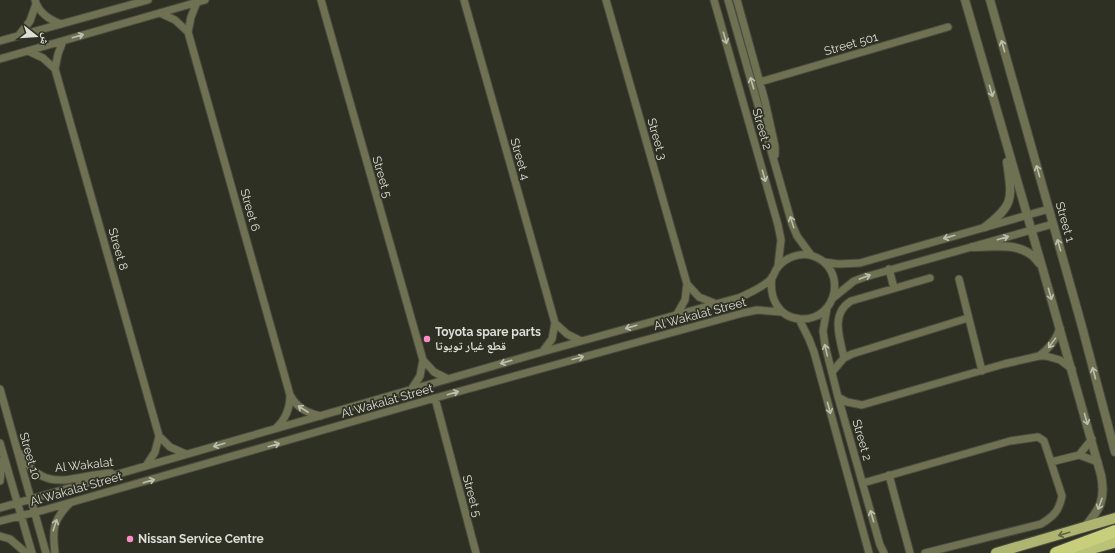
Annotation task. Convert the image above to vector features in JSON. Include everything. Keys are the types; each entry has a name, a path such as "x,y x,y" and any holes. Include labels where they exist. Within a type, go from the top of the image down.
{"highway":[{"path":"1056,553 1115,531"},
{"path":"1076,553 1115,542"}],"main road":[{"path":"996,553 1115,518"}],"street":[{"path":"0,41 148,0"},
{"path":"0,59 205,0"},
{"name":"Street 5","path":"321,0 423,360"},
{"name":"Street 4","path":"464,0 556,323"},
{"name":"Street 3","path":"606,0 687,284 685,300 677,314"},
{"name":"Street 2","path":"714,0 778,226 780,240 778,266"},
{"name":"Street 2","path":"728,0 777,174 797,236 811,255"},
{"name":"Street 2","path":"737,0 760,82 774,146 777,174"},
{"path":"965,0 1092,439 1103,484 1102,500 1098,510 1084,528"},
{"name":"Street 1","path":"990,0 1115,452"},
{"path":"35,2 47,17 62,24"},
{"path":"19,36 30,22 35,2"},
{"name":"Street 6","path":"197,2 191,17 188,32 290,395 290,403 285,418 274,429"},
{"path":"160,13 175,20 188,32"},
{"name":"Street 501","path":"760,82 948,27"},
{"name":"Street 8","path":"63,41 58,54 55,69 159,436"},
{"path":"28,51 43,58 55,69"},
{"path":"984,227 1003,212 1010,200 1011,188 1004,133"},
{"path":"824,262 834,279 835,289 833,298 827,308 814,317 799,319 782,312 776,305 772,296 772,278 778,266 793,256 802,254 811,255 824,262 843,264 860,263 1049,209"},
{"path":"833,298 854,281 889,269 1053,224"},
{"path":"973,247 1008,247 1025,250 1035,257 1043,270"},
{"path":"889,269 894,288"},
{"name":"Al Wakalat Street","path":"0,508 542,352 740,297 756,289 772,278"},
{"path":"844,358 837,324 841,310 846,305 851,301 930,278"},
{"path":"958,279 982,370"},
{"name":"Street 3","path":"687,284 699,297 716,304"},
{"name":"Street 2","path":"827,308 823,331 838,398 884,553"},
{"name":"Al Wakalat Street","path":"0,522 435,398 743,313 757,310 782,312"},
{"path":"832,372 844,358 852,354 968,318"},
{"name":"Street 2","path":"799,319 814,352 869,553"},
{"path":"556,323 566,334 581,341"},
{"path":"542,352 552,339 556,323"},
{"path":"1039,356 1054,342 1060,328"},
{"path":"838,398 847,402 862,405 982,370 1039,356 1046,356 1060,360 1072,369"},
{"path":"423,360 434,372 448,379"},
{"path":"410,390 420,376 423,360"},
{"name":"Street 10","path":"0,389 46,553"},
{"name":"Street 6","path":"290,395 305,412 321,416"},
{"name":"Street 5","path":"435,398 476,553"},
{"path":"159,436 170,447 186,454"},
{"path":"146,466 155,452 159,436"},
{"path":"863,483 1010,441 1035,437 1044,441 1062,496 1060,506 1050,518 1041,524 925,553"},
{"path":"1079,455 1092,439"},
{"name":"Street 10","path":"0,444 32,553"},
{"name":"Al Wakalat","path":"16,445 28,466 46,479 63,481 100,474 123,472"},
{"path":"1051,462 1079,455 1098,462"},
{"path":"0,461 0,482"},
{"path":"888,475 910,553"},
{"path":"55,553 53,538 55,522 59,515 71,502"},
{"path":"0,536 10,539 26,553"}],"place":[{"name":"Toyota spare parts قطع غيار تويوتا","path":"427,339"},
{"name":"Nissan Service Centre","path":"130,539"}]}
